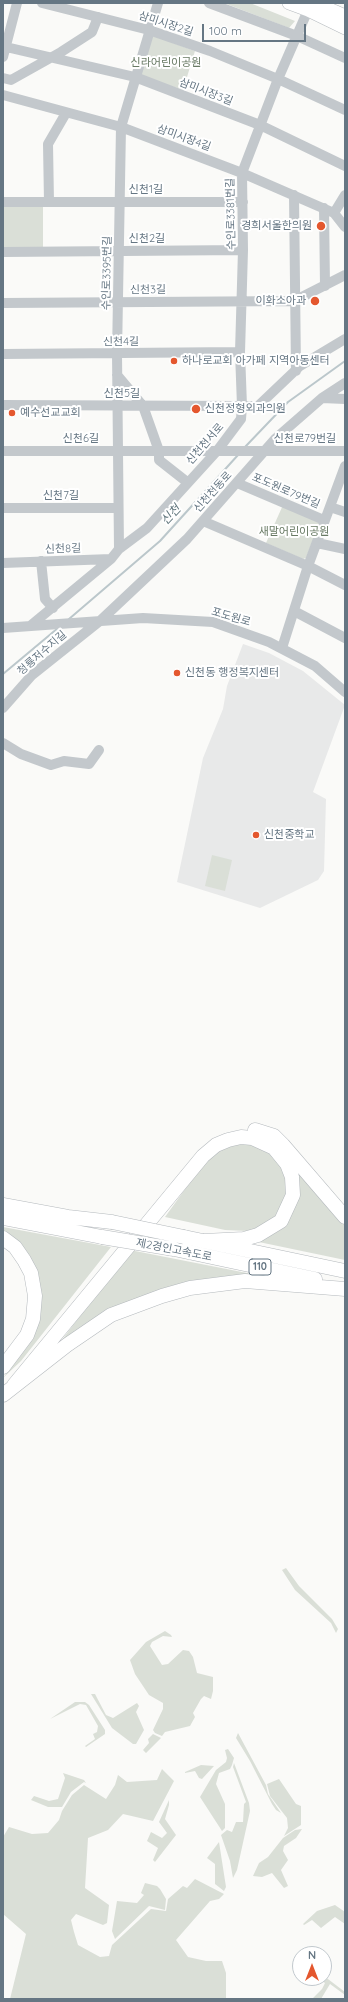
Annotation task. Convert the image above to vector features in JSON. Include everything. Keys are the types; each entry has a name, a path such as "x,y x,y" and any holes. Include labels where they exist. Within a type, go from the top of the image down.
{"highway":[{"path":"3,1394 8,1384 197,1150 212,1137 228,1130 244,1129 256,1130 274,1136 345,1217"},
{"path":"8,1384 203,1156 216,1145 241,1137 252,1138 274,1148 288,1164 292,1177 293,1195 281,1221 258,1236 244,1240 204,1241"},
{"name":"제2경인고속도로","path":"3,1205 68,1217 112,1222 345,1270"},
{"name":"제2경인고속도로","path":"3,1218 174,1249 345,1285"},
{"path":"3,1238 15,1247 24,1260 31,1273 35,1296 33,1319 27,1335 3,1367"},
{"path":"8,1384 111,1315 162,1296 190,1288 245,1281 345,1289"}],"main road":[{"path":"289,3 312,7 345,16"},
{"path":"312,7 345,28"}],"street":[{"path":"3,57 17,3"},
{"name":"삼미시장2길","path":"42,3 150,30 210,51 278,79 345,110"},
{"name":"수인로3395번길","path":"119,549 117,354 120,251 120,127 158,3"},
{"path":"209,3 297,36 345,58"},
{"name":"수인로3381번길","path":"242,406 240,352 243,250 242,172 278,79 312,7"},
{"path":"3,78 11,80 51,58 92,32 98,17"},
{"name":"삼미시장3길","path":"6,47 135,77 260,125 345,166"},
{"name":"삼미시장4길","path":"3,96 66,114 120,127 242,172 334,213 345,227"},
{"path":"49,202 48,144 66,114"},
{"path":"294,195 294,301 296,371"},
{"path":"334,213 344,197"},
{"name":"신천1길","path":"3,202 242,202"},
{"path":"324,208 325,286"},
{"name":"신천2길","path":"3,252 243,250"},
{"name":"신천3길","path":"3,303 294,301 345,275"},
{"path":"242,406 258,406 296,371 345,339"},
{"name":"신천4길","path":"3,354 240,352"},
{"path":"117,375 143,406 159,451 159,460 187,482"},
{"name":"신천천동로","path":"97,620 187,538 237,483 260,451 322,398 345,383"},
{"path":"322,398 345,399"},
{"name":"신천5길","path":"3,405 242,406"},
{"name":"신천천서로","path":"119,549 147,528 187,482 222,451 241,419 242,406"},
{"name":"신천6길","path":"3,451 222,451"},
{"name":"신천로79번길","path":"222,451 345,451"},
{"name":"포도원로79번길","path":"282,648 308,566 345,466"},
{"name":"포도원로79번길","path":"237,483 324,520"},
{"name":"포도원로79번길","path":"330,507 345,512"},
{"name":"신천7길","path":"3,508 118,508"},
{"path":"203,521 308,566 345,585"},
{"path":"317,543 345,549"},
{"path":"3,628 33,626 111,560 119,549"},
{"name":"신천8길","path":"3,562 111,560"},
{"path":"41,561 45,599 53,608"},
{"path":"294,611 345,638"},
{"name":"포도원로","path":"33,626 97,620 143,618 213,622 282,648 315,666 345,692"},
{"name":"청룡저수지길","path":"3,708 32,675 97,620"},
{"path":"3,743 22,754 51,765 64,761 89,764 99,750"}],"shaded area":[{"path":"243,644 269,653 303,671 345,705 313,792 326,799 324,871 318,880 260,908 177,882 203,758 223,709 227,686"}],"green space":[{"path":"224,3 250,3 295,21 289,28"},
{"name":"신라어린이공원","path":"154,36 195,51 183,90 141,76 150,37"},
{"path":"43,205 43,248 3,248 3,206"},
{"name":"새말어린이공원","path":"283,505 320,521 306,558 303,559 266,543"},
{"path":"212,855 232,860 225,891 205,886"},
{"path":"240,1142 260,1145 283,1164 287,1179 287,1198 274,1221 263,1228 248,1231 225,1230 165,1217 196,1174 212,1155 226,1145"},
{"path":"292,1163 345,1223 345,1260 254,1241 284,1224 295,1207 297,1188"},
{"path":"3,1227 111,1247 21,1361 3,1378 16,1360 40,1292 3,1235"},
{"path":"130,1250 257,1275 175,1286 55,1349"},
{"path":"286,1568 299,1586 332,1619 338,1629 336,1633 331,1623 295,1590 282,1570"},
{"path":"165,1631 172,1637 163,1636 152,1642 150,1646 162,1665 168,1664 183,1650 189,1651 193,1657 197,1673 213,1677 213,1691 211,1699 204,1696 201,1699 193,1713 195,1717 190,1726 165,1732 162,1736 155,1733 153,1730 163,1709 163,1703 149,1695 135,1674 130,1660 146,1642"},
{"path":"91,1694 95,1694 106,1715 113,1718 137,1703 139,1706 136,1712 144,1730 136,1744 133,1744 112,1728"},
{"path":"75,1702 85,1702 89,1705 105,1730 105,1734 86,1747 85,1746 95,1739 93,1734 97,1732 98,1726 86,1705 80,1704 50,1719"},
{"path":"238,1733 266,1785 268,1794 281,1813 276,1810 272,1804 250,1761 236,1738"},
{"path":"153,1734 161,1738 146,1753 143,1750 149,1743 148,1739"},
{"path":"228,1749 234,1758 232,1765 230,1769 219,1773 216,1784 225,1804 225,1828 222,1831 200,1797 216,1770 226,1762 227,1758 225,1750"},
{"path":"234,1763 249,1803 250,1811 237,1870 233,1878 230,1861 221,1835 227,1830 232,1832 236,1822 243,1822 244,1804 246,1802 233,1767"},
{"path":"201,1765 214,1766 202,1779 199,1778 195,1771 185,1773 185,1772"},
{"path":"162,1769 174,1781 153,1821 123,1814 108,1830 88,1838 85,1888 109,1905 107,1923 103,1925 76,1914 71,1920 74,1932 78,1945 100,1957 109,1956 112,1945 151,1909 166,1911 168,1899 183,1886 187,1888 195,1879 224,1894 219,1899 210,1901 176,1940 188,1957 206,1961 222,1961 226,1973 226,1999 10,1999 26,1934 3,1914 3,1837 9,1827 32,1834 48,1833 59,1820 62,1811 72,1795 84,1785 106,1799 115,1785 118,1775 127,1782 157,1780"},
{"path":"63,1773 84,1780 86,1783 84,1782 71,1792 62,1807 48,1807 31,1800 34,1796 49,1801 58,1799 65,1778"},
{"path":"279,1779 296,1804 301,1806 301,1825 284,1836 288,1828 287,1818 270,1796 267,1784"},
{"path":"169,1800 165,1819 176,1835 155,1862 153,1860 158,1848 147,1841 151,1832 162,1838 167,1833 159,1822"},
{"path":"302,1829 296,1838 284,1846 283,1851 288,1860 281,1870 288,1886 284,1888 272,1873 262,1877 253,1876 259,1863 268,1857 283,1838 295,1830"},
{"path":"219,1842 226,1887 224,1891 215,1884 215,1864 207,1858"},
{"path":"145,1883 157,1886 160,1889 166,1899 165,1910 149,1906 115,1939 112,1931 117,1901 137,1903 144,1895 141,1893"},
{"path":"335,1905 345,1912 345,1924 335,1917 321,1928 312,1920 304,1925 303,1924 317,1911"},
{"path":"332,1982 345,1992 345,1995 332,1985"},
{"path":"324,1986 329,1986 321,1999 312,1999"}],"waterway":[{"name":"신천","path":"245,447 288,402 345,361"},
{"name":"신천","path":"69,619 160,541 238,455"},
{"name":"신천","path":"3,674 58,628"}],"place":[{"name":"경희서울한의원","path":"321,226"},
{"name":"이화소아과","path":"315,301"},
{"name":"하나로교회 아가페 지역아동센터","path":"174,361"},
{"name":"신천정형외과의원","path":"196,409"},
{"name":"예수선교교회","path":"12,413"},
{"name":"신천동 행정복지센터","path":"177,673"},
{"name":"신천중학교","path":"256,835"}]}
